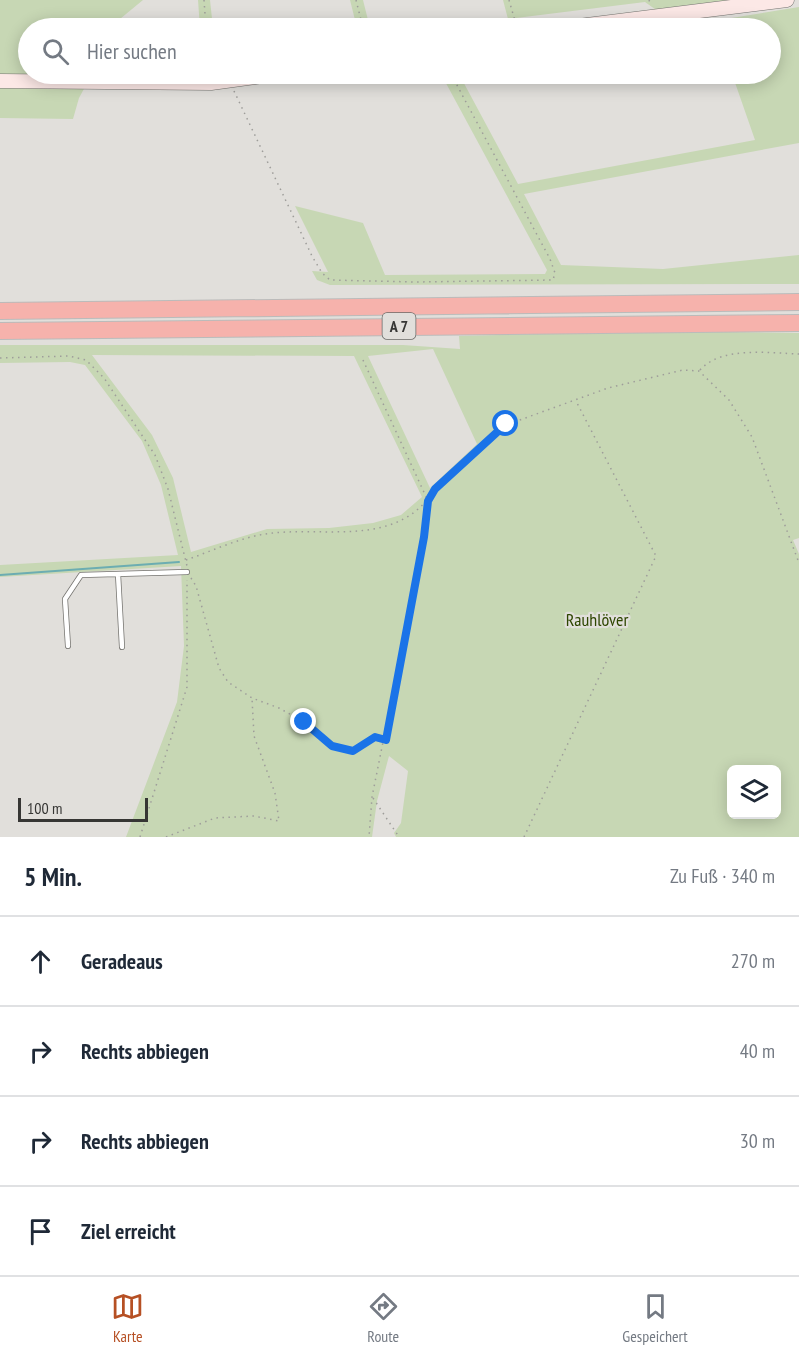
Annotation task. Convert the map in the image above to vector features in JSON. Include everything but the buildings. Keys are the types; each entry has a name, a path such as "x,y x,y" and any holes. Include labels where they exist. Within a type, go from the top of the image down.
{"highway":[{"name":"A 7","path":"0,311 799,302"},
{"name":"A 7","path":"0,331 799,323"}],"main road":[{"path":"643,18 787,0"},
{"path":"0,81 18,81"}],"lane":[{"path":"68,646 65,599 81,575 187,572"},
{"path":"118,574 122,647"}],"path":[{"path":"204,0 205,18"},
{"path":"356,0 360,18"},
{"path":"509,0 514,18"},
{"path":"230,84 312,256 322,273 330,280 416,282 553,280 555,273 550,259 456,84"},
{"path":"699,371 709,360 752,353 799,354"},
{"path":"0,358 69,356 86,360 104,378 155,455 168,489 186,560 187,687 140,837"},
{"path":"363,360 428,501 424,537 386,740 372,797 369,837"},
{"path":"186,560 266,534 328,534 376,529 404,520 428,501 435,489 506,424 608,388 683,370 699,371 729,400 752,437 799,563"},
{"path":"524,837 656,556 575,399"},
{"path":"187,572 196,586 219,668 228,682 252,698 279,708 304,722 332,746 353,751 375,737 386,740"},
{"path":"166,837 215,818 254,816 279,821 275,793 254,736 252,698"},
{"path":"372,797 399,837"}],"green space":[{"path":"0,0 143,0 121,18 18,18 18,84 87,84 79,98 73,119 0,118"},
{"path":"198,0 210,0 212,18 199,18"},
{"path":"350,0 363,0 368,18 354,18"},
{"path":"503,0 732,0 659,12 645,2 508,18"},
{"path":"799,7 799,143 524,194 561,265 663,269 799,255 799,284 330,285 317,280 312,271 328,272 295,206 363,223 385,275 545,274 547,270 446,84 464,84 518,184 755,140 735,84 781,84 781,18 731,18"},
{"name":"Rauhlöver","path":"649,331 799,333 799,538 793,540 799,554 799,837 396,837 394,833 401,823 408,771 389,756 377,801 372,837 126,837 177,702 184,646 181,566 0,577 0,565 178,555 161,485 142,441 85,365 70,362 0,363 0,345 403,345 460,349 459,336","holes":["433,349 477,444 430,488 368,356","92,355 354,356 422,497 401,515 373,523 329,528 267,529 191,552 173,478 152,435"]}],"waterway":[{"path":"0,575 179,562"}],"route":[{"path":"304,722 332,746 353,751 375,737 386,740 424,537 428,501 435,489 506,424"}]}
